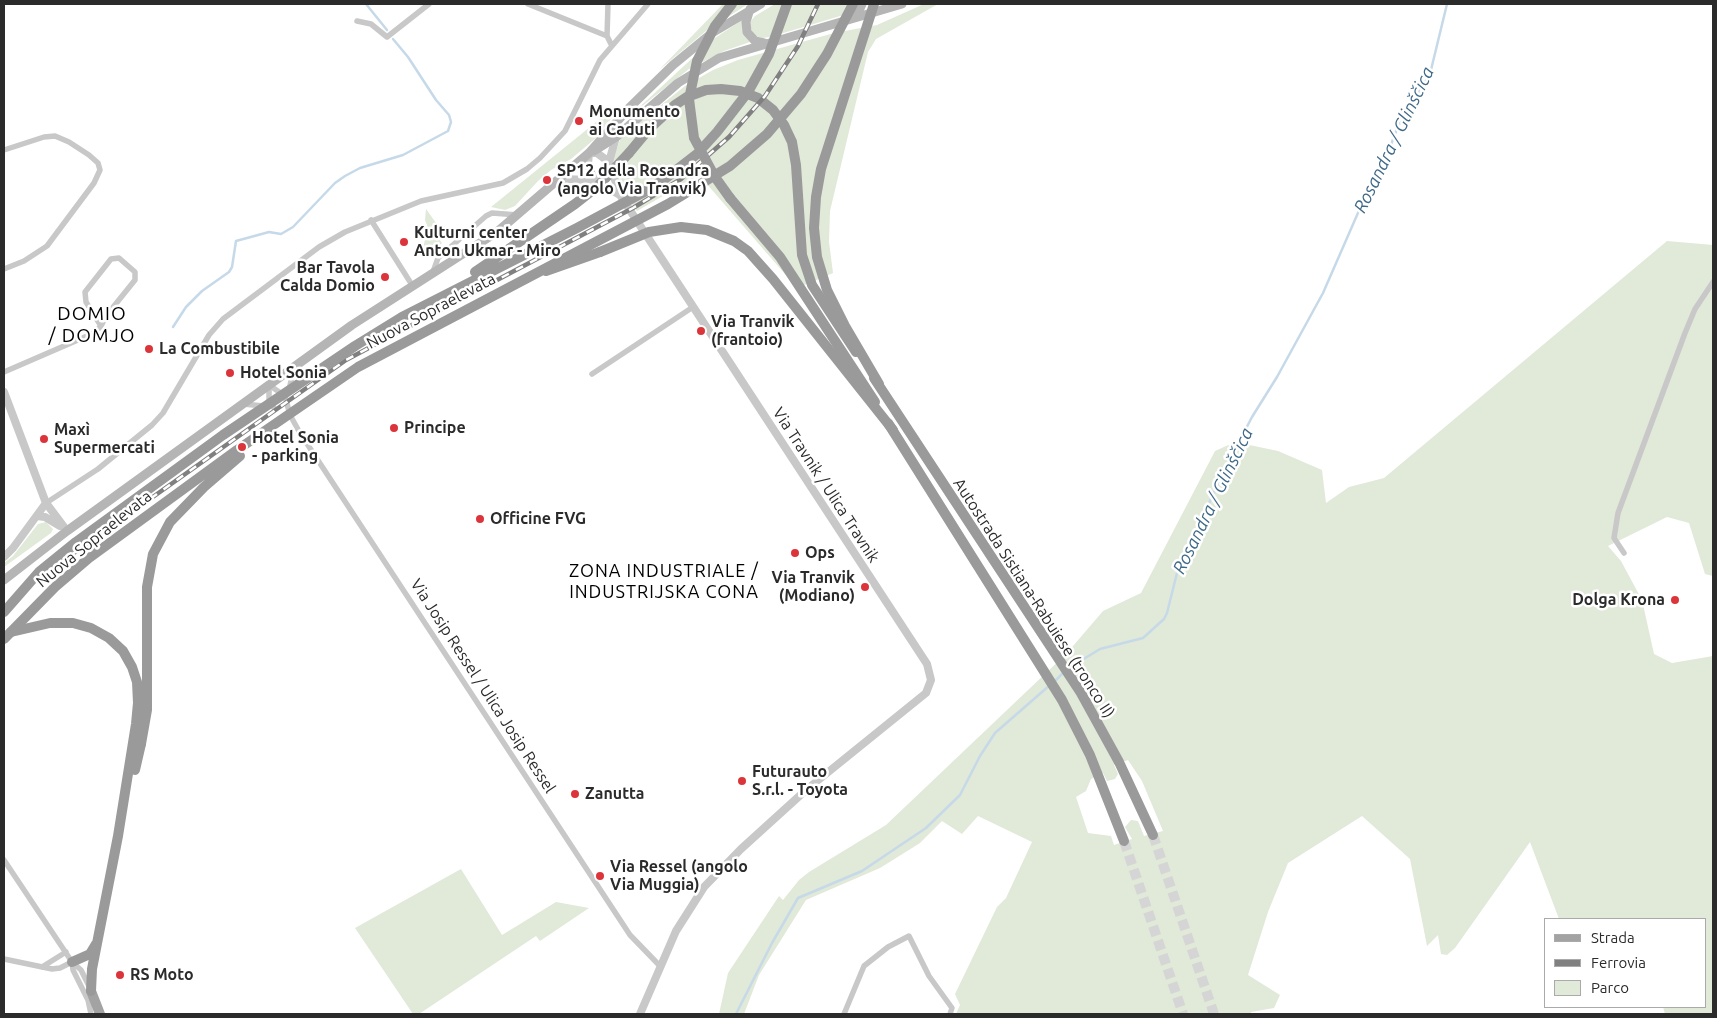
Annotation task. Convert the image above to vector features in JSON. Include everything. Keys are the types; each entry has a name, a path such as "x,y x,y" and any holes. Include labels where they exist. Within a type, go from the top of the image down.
{"highway":[{"path":"732,4 715,26 697,61 689,99 694,138 715,177 780,257 893,430"},
{"name":"Nuova Sopraelevata","path":"4,612 39,572 76,542 231,430 355,346 402,317 646,191 697,154 718,132 758,76 778,34 787,4"},
{"name":"Nuova Sopraelevata","path":"4,639 55,587 89,558 237,450 358,367 700,186 751,150 783,116 814,75 853,4"},
{"path":"874,4 821,169 816,197 814,228 817,257 828,290 845,326 879,384"},
{"path":"402,317 481,268 575,204 598,186 630,153 649,129 675,105 687,97 706,90 740,91 758,98 772,110 784,125 792,142 796,165 802,255 812,285 835,323 879,384"},
{"path":"535,274 571,264 649,232 694,227 722,234 748,251 760,264 893,430"},
{"path":"91,990 92,969 118,836 137,744 147,710 147,587 153,554 160,537 182,508 228,465 358,367"},
{"name":"Autostrada Sistiana-Rabuiese (tronco II)","path":"879,384 1081,693 1118,762 1153,835"},
{"name":"Autostrada Sistiana-Rabuiese (tronco II)","path":"893,430 1062,700 1099,776 1124,842"},
{"path":"4,635 35,625 62,622 91,628 110,638 123,651 132,667 137,682 137,744"},
{"path":"72,962 90,954 98,942"}],"main road":[{"path":"4,580 67,531 295,366 412,285 497,232 589,153 629,108 673,65 712,33 761,4"},
{"path":"856,17 862,4"},
{"path":"589,153 616,137 678,83 719,58 902,4"},
{"path":"750,9 746,22 747,32 755,41 765,44"},
{"path":"91,990 100,1014"}],"street":[{"path":"357,21 366,22 387,37 428,4"},
{"path":"528,4 607,36"},
{"path":"608,4 607,36 612,44"},
{"path":"4,557 14,548 46,503 98,469 152,425 163,413 209,335 223,319 319,247 371,220 421,201 503,183 527,169 556,143 565,131 588,81 612,44 648,4"},
{"path":"4,150 44,137 55,136 69,142 89,155 98,163 100,170 52,241 35,255 4,270"},
{"path":"594,180 588,164 589,153 597,153 609,162 616,137"},
{"name":"Via Travnik / Ulica Travnik","path":"609,162 620,195 927,664 931,680 926,693 806,790 741,849 710,881 676,931 660,966"},
{"name":"Via Travnik / Ulica Travnik","path":"559,179 594,180 620,195"},
{"path":"433,272 438,258 486,216 492,213 518,215"},
{"path":"371,220 412,285"},
{"path":"4,372 88,337 101,326 106,316 136,278 134,271 119,258 111,260 85,292 86,302 101,326"},
{"path":"1624,553 1614,538 1618,513 1685,333 1695,309 1713,282"},
{"path":"592,374 693,307"},
{"name":"Via Josip Ressel / Ulica Josip Ressel","path":"295,366 287,402 290,415 630,935 660,966"},
{"path":"269,385 281,392 287,402"},
{"path":"269,385 269,402 275,409"},
{"path":"4,392 20,441 46,503 67,531"},
{"path":"243,404 275,409 290,415"},
{"path":"37,516 54,521 67,531"},
{"path":"4,860 72,962 81,970 91,990"},
{"path":"844,1014 864,966 888,947 909,936 933,982 952,1008 950,1014"},
{"path":"42,967 66,952"},
{"path":"4,959 42,967 60,968 72,962"},
{"path":"72,962 72,970 88,1000 92,1014"},
{"path":"640,1014 660,966"}],"green space":[{"path":"723,4 748,4 706,31 659,70"},
{"path":"775,4 856,4 847,14 770,37 762,38 755,36 750,27 751,21 755,16"},
{"path":"924,4 938,4 876,39 868,52 830,211 829,242 833,273 797,288 699,175 637,211 624,193 613,166 613,159 621,137 685,86 713,70 738,60 834,33 877,25"},
{"path":"742,20 743,32 750,42 724,51 689,69 632,114 712,40"},
{"path":"616,106 619,109 596,138 571,159 551,170 515,206 505,210 491,207"},
{"path":"426,209 444,234 439,239 442,243 427,257 423,251 427,225 425,220"},
{"path":"1667,241 1713,245 1713,576 1705,574 1689,523 1667,517 1608,546 1621,561 1642,600 1654,654 1672,663 1713,656 1713,1014 1665,1014 1663,1008 1707,1008 1707,918 1559,918 1530,842 1455,948 1447,955 1441,954 1438,935 1427,946 1410,859 1362,816 1288,863 1268,912 1248,975 1280,995 1274,1008 1251,1012 1251,1014 956,1014 960,1005 955,994 997,907 1006,898 1032,842 978,816 962,834 942,821 920,843 880,868 806,900 759,975 744,1014 719,1014 728,973 779,896 783,900 799,880 809,872 886,825 1067,653 1103,611 1141,593 1215,451 1235,442 1278,451 1322,470 1326,503 1349,487 1384,478","holes":["1128,760 1142,781 1163,831 1144,836 1138,821 1131,820 1125,827 1132,839 1114,845 1111,836 1088,833 1076,797 1086,791 1091,779 1103,773 1107,781 1115,779 1118,774 1114,765"]},
{"path":"46,522 53,529 51,533 4,567 4,563 13,556 38,524"},
{"path":"461,869 502,935 556,902 589,908 540,941 536,936 419,1014 413,1014 355,928"}],"waterway":[{"path":"366,4 387,30"},
{"name":"Rosandra / Glinščica","path":"1069,668 1100,649 1143,638 1164,619 1178,569 1226,467 1252,417 1277,377 1323,293 1361,206 1382,169 1398,126 1430,74 1447,4"},
{"path":"173,327 186,307 202,291 229,272 232,267 236,241 269,232 281,234 293,227 335,183 345,176 360,168 403,155 448,131 451,122 449,115 436,100 408,57 393,39"},
{"name":"Rosandra / Glinščica","path":"1054,682 1065,671"},
{"name":"Rosandra / Glinščica","path":"736,1014 772,943 798,898 862,871 926,828 960,795 980,756 995,733 1050,685"}],"tunnel":[{"path":"1153,835 1214,1014"},
{"path":"1124,841 1183,1014"}],"railway":[{"path":"33,582 346,360 633,208 681,179 729,137 765,96 798,46 818,4"}],"place":[{"name":"Monumento ai Caduti","path":"579,121"},
{"name":"SP12 della Rosandra (angolo Via Tranvik)","path":"547,180"},
{"name":"Kulturni center Anton Ukmar - Miro","path":"404,242"},
{"name":"Bar Tavola Calda Domio","path":"385,277"},
{"name":"Via Tranvik (frantoio)","path":"701,331"},
{"name":"La Combustibile","path":"149,349"},
{"name":"Hotel Sonia","path":"230,373"},
{"name":"Principe","path":"394,428"},
{"name":"Maxì Supermercati","path":"44,439"},
{"name":"Hotel Sonia - parking","path":"242,447"},
{"name":"Officine FVG","path":"480,519"},
{"name":"Ops","path":"795,553"},
{"name":"Via Tranvik (Modiano)","path":"865,587"},
{"name":"Dolga Krona","path":"1675,600"},
{"name":"Futurauto S.r.l. - Toyota","path":"742,781"},
{"name":"Zanutta","path":"575,794"},
{"name":"Via Ressel (angolo Via Muggia)","path":"600,876"},
{"name":"RS Moto","path":"120,975"}],"district":[{"name":"DOMIO / DOMJO","path":"92,325"},
{"name":"ZONA INDUSTRIALE / INDUSTRIJSKA CONA","path":"664,581"}]}
